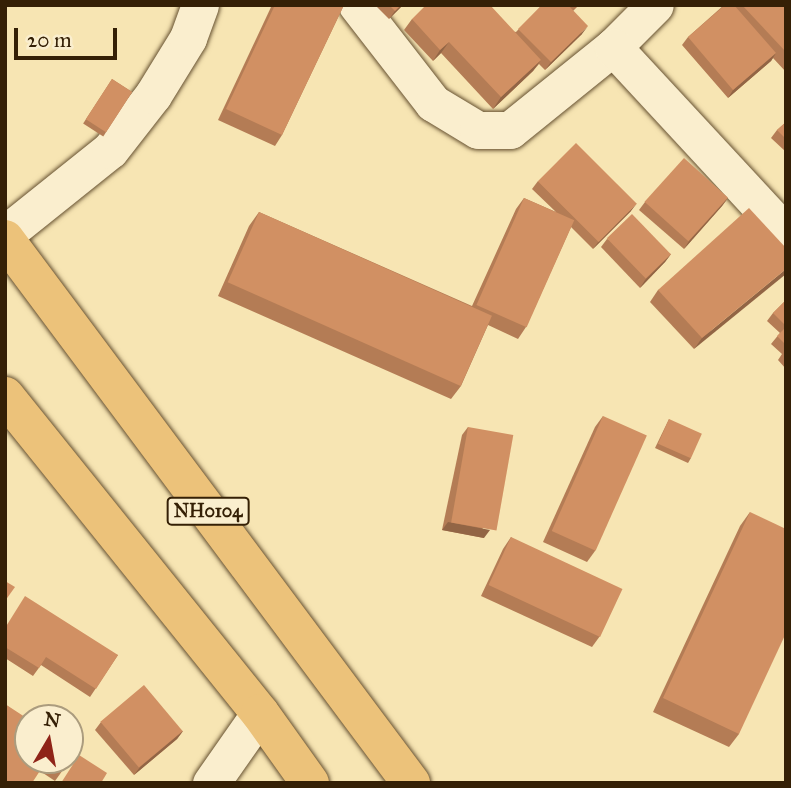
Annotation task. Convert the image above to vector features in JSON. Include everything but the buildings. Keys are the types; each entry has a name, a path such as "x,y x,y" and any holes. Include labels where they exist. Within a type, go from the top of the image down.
{"highway":[{"name":"NH0104","path":"5,237 411,783"},
{"path":"5,396 260,713 310,783"}],"street":[{"path":"5,237 110,150 153,95 188,38 200,5"},
{"path":"357,5 433,103 478,131 510,130 613,47 655,5"},
{"path":"613,47 786,234"},
{"path":"211,783 260,713"}]}
